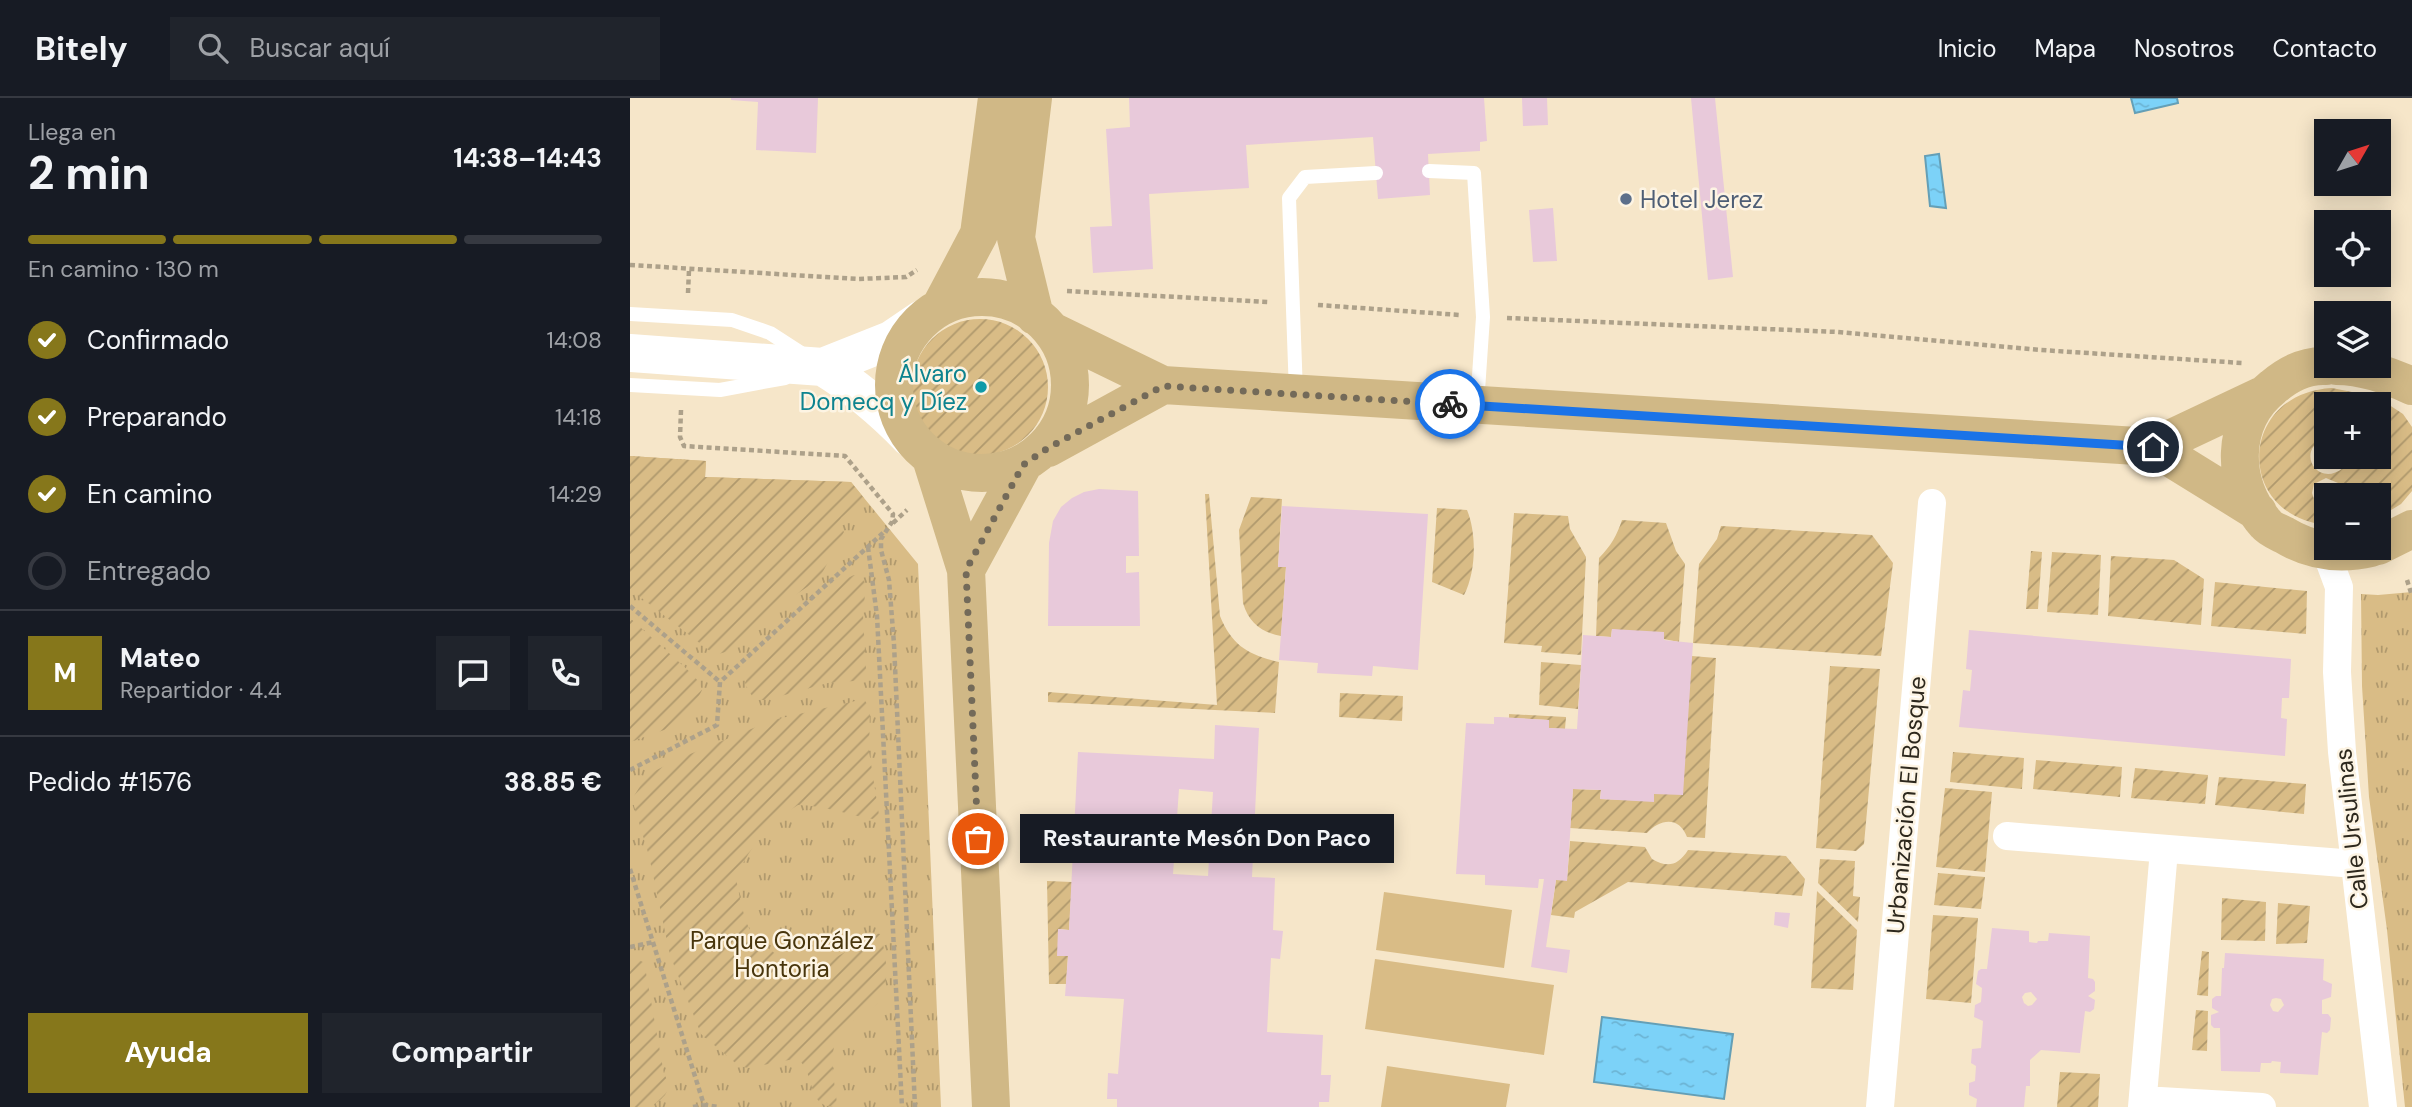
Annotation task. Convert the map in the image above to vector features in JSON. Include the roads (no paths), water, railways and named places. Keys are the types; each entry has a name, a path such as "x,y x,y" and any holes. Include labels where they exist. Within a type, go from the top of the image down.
{"main road":[{"path":"991,1107 966,570 921,448 897,411 893,382 899,354 914,328 932,312 979,234 997,98"},
{"path":"966,570 1036,456 1060,429 1069,403 1070,374 1061,346 1044,323 1016,238 1033,98"},
{"path":"630,353 823,367 891,340 932,312 963,299 992,298 1015,304 1044,323 1163,386 2153,447 2258,512"},
{"path":"2153,447 2255,380 2314,366"},
{"path":"823,367 876,404 921,448 958,471 986,474 1036,456 1163,386"},
{"path":"2391,378 2412,386"},
{"path":"2255,380 2242,427 2239,463 2248,495 2267,526 2297,543 2314,548"},
{"path":"2391,540 2412,529"}],"street":[{"name":"Urbanización El Bosque","path":"1880,1107 1932,503"},
{"name":"Calle Ursulinas","path":"2329,560 2339,587 2337,672 2342,752 2383,1107"},
{"path":"2007,836 2355,864"},
{"path":"2164,850 2142,1103 2262,1107"}],"lane":[{"path":"1429,171 1474,173 1483,317 1477,406"},
{"path":"1296,394 1289,198 1305,177 1376,173"},
{"path":"630,314 732,320 770,333 823,367"},
{"path":"630,385 720,390 774,381 823,367"}],"water":[{"path":"2131,98 2177,98 2178,103 2135,113"},
{"path":"1939,154 1946,208 1930,206 1925,156"},
{"path":"1602,1017 1733,1034 1724,1099 1594,1082"}],"place":[{"name":"Hotel Jerez","path":"1626,199"},
{"name":"Álvaro Domecq y Díez","path":"981,387"},
{"name":"Restaurante Mesón Don Paco","path":"978,839"}],"park label":[{"name":"Parque González Hontoria","path":"782,954"}]}
